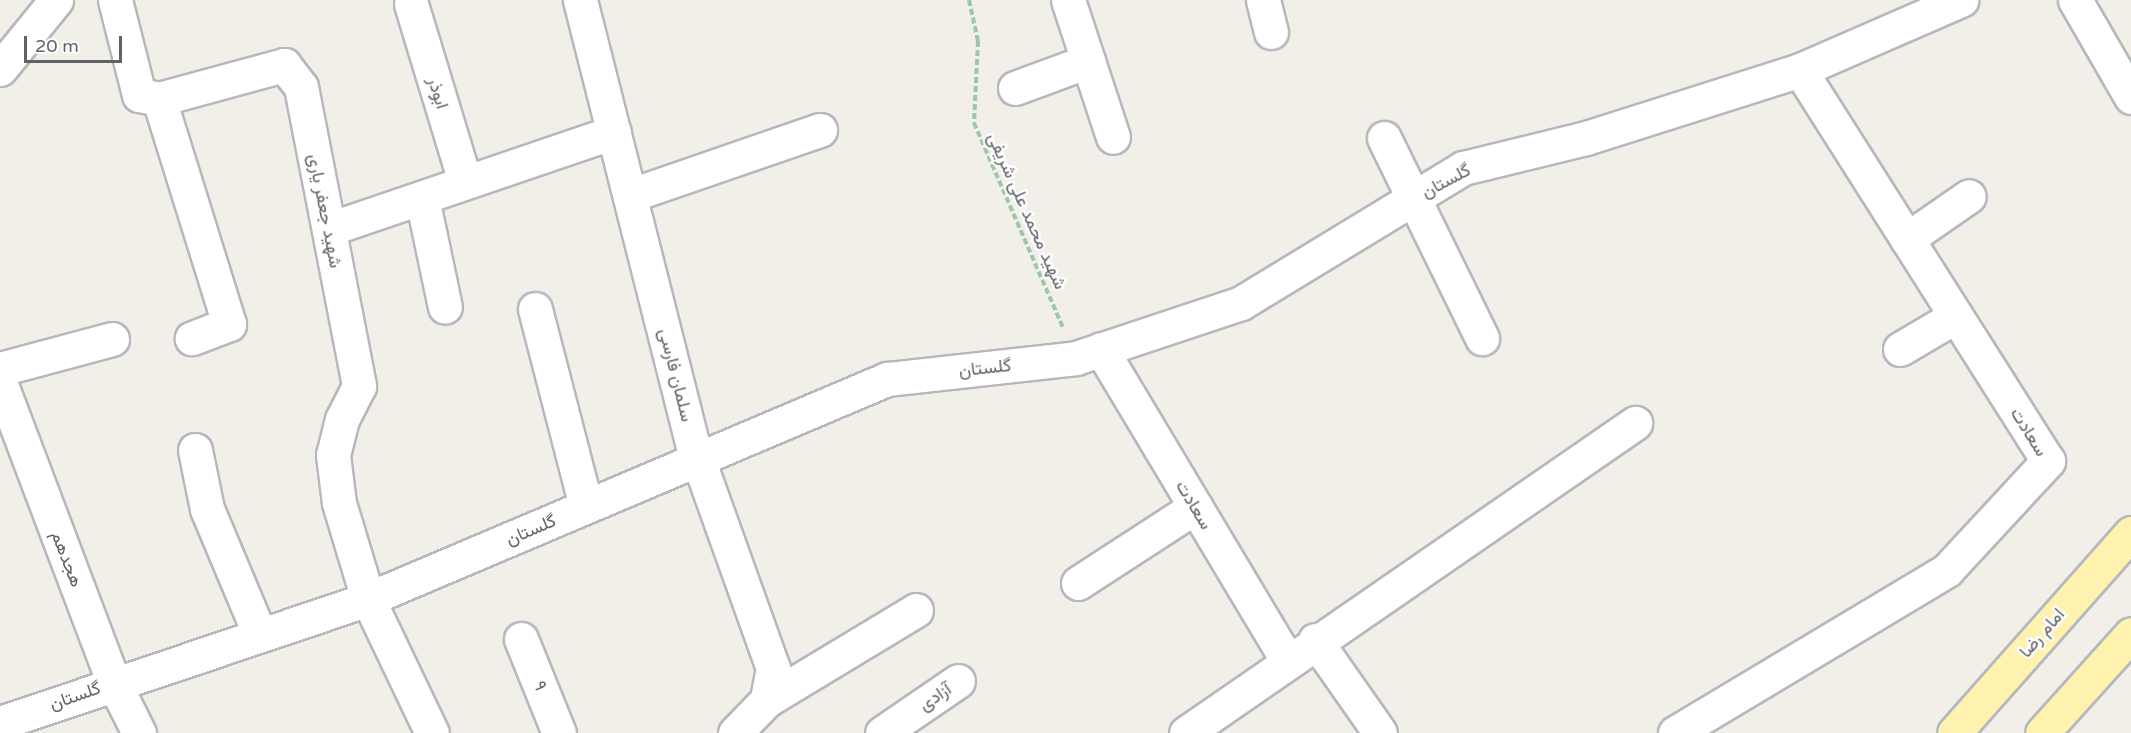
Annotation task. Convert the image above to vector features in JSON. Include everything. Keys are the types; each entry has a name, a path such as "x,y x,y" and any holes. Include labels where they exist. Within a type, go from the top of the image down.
{"main road":[{"name":"امام رضا","path":"1954,733 2131,533"},
{"path":"2042,733 2131,634"}],"street":[{"path":"0,69 56,0"},
{"path":"115,0 139,95 159,99 229,324 192,338"},
{"name":"سلمان فارسی","path":"580,0 699,458 773,669 766,700"},
{"path":"1068,0 1113,137"},
{"name":"گلستان","path":"0,723 259,633 368,599 887,379 1088,353 1241,303 1463,168 1586,138 1800,70 1961,0"},
{"path":"2075,0 2131,97"},
{"name":"ابوذر","path":"411,4 465,182"},
{"path":"1015,88 1088,61"},
{"name":"شهید جعفر یاری","path":"159,99 284,65 301,87 359,386 342,419 333,455 339,503 368,599 432,733"},
{"name":"سعادت","path":"1675,733 1947,570 2048,461 1800,70"},
{"path":"631,195 820,130"},
{"path":"329,229 614,132"},
{"path":"1384,138 1482,338"},
{"path":"1907,239 1969,196"},
{"path":"422,198 445,307"},
{"path":"535,309 586,506"},
{"path":"1900,349 1956,316"},
{"path":"0,369 112,339"},
{"name":"سعادت","path":"1088,353 1196,507 1287,660"},
{"name":"هجدهم","path":"0,382 114,683 139,733"},
{"path":"1186,733 1315,640 1635,423"},
{"path":"195,450 207,509 259,633"},
{"path":"1078,583 1196,507"},
{"path":"735,733 766,700 916,610"},
{"name":"۹","path":"521,639 559,733"},
{"path":"1315,640 1380,733"},
{"name":"آزادی","path":"882,733 958,681"}],"path":[{"name":"شهید محمد علی شریفی","path":"969,0 978,40 974,123 1088,353"}]}
